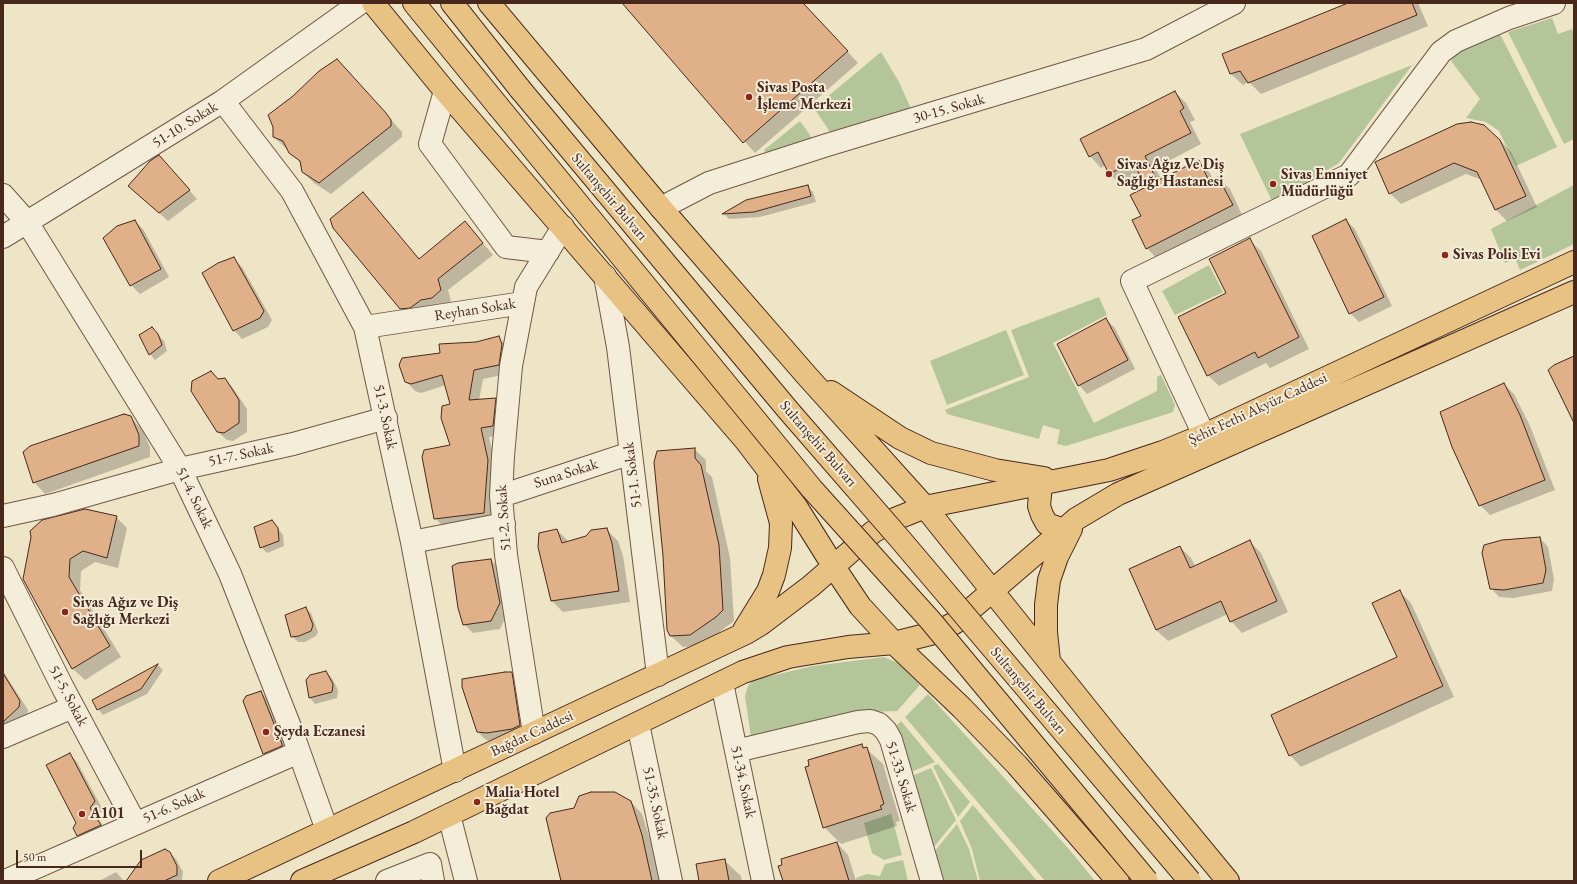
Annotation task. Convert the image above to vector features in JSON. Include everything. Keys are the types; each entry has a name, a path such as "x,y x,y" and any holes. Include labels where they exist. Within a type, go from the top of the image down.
{"main road":[{"path":"373,3 445,91 605,276 766,466 797,508 860,606 894,643 998,745 1118,881"},
{"name":"Sultanşehir Bulvarı","path":"414,3 812,489 930,620 1147,881"},
{"name":"Sultanşehir Bulvarı","path":"452,3 520,89 788,410 900,538 1190,881"},
{"path":"489,3 661,208 807,376 925,507 1125,757 1228,881"},
{"name":"Şehit Fethi Akyüz Caddesi","path":"834,567 873,532 895,519 925,507 1050,483 1132,463 1204,435 1574,262"},
{"name":"Şehit Fethi Akyüz Caddesi","path":"894,643 938,632 956,622 1070,524 1118,494 1574,292"},
{"path":"807,376 900,438 931,453 1050,483 1040,506 1042,515 1047,524 1070,524 1049,580 1046,625 1049,661"},
{"path":"738,637 763,601 774,575 780,548 780,523 766,466"},
{"name":"Bağdat Caddesi","path":"219,881 738,637 774,614 834,567"},
{"path":"302,881 449,815 764,664 788,657 848,647 894,643"}],"street":[{"name":"51-10. Sokak","path":"3,237 223,101 360,3"},
{"name":"30-15. Sokak","path":"661,208 709,183 1146,49 1234,3"},
{"path":"1204,435 1132,281 1349,175 1441,52 1456,40 1509,18 1554,3"},
{"path":"445,91 430,144 506,246 548,252"},
{"name":"51-3. Sokak","path":"223,101 292,191 365,327 412,542 455,770"},
{"name":"51-4. Sokak","path":"3,195 27,222 180,468 230,574 299,752 327,830"},
{"name":"Reyhan Sokak","path":"365,327 523,303 526,287 563,227"},
{"name":"51-1. Sokak","path":"605,276 618,347 658,675"},
{"name":"51-2. Sokak","path":"523,303 511,366 501,496 506,555 534,733"},
{"name":"51-7. Sokak","path":"3,516 53,505 180,468 293,444 386,418"},
{"name":"Suna Sokak","path":"501,496 631,453"},
{"path":"412,542 504,524"},
{"name":"51-5. Sokak","path":"3,568 73,706 135,823"},
{"name":"51-34. Sokak","path":"722,683 763,881"},
{"path":"3,737 73,706"},
{"name":"51-33. Sokak","path":"736,752 858,722 870,721 879,724 886,731 891,740 932,881"},
{"name":"51-35. Sokak","path":"638,724 671,881"},
{"name":"51-6. Sokak","path":"5,881 299,752"},
{"path":"449,815 466,881"},
{"path":"387,881 430,864 433,881"}],"green space":[{"path":"1552,18 1558,34 1572,29 1574,35 1574,139 1564,144 1508,32"},
{"path":"1500,34 1557,147 1516,166 1499,131 1486,122 1466,118 1480,99 1451,61 1462,47"},
{"path":"881,52 899,82 912,111 832,135 814,108"},
{"path":"1412,65 1339,163 1278,200 1271,199 1240,134"},
{"path":"800,121 814,141 768,156 764,150"},
{"path":"1574,185 1574,244 1520,270 1515,258 1505,263 1491,229"},
{"path":"1209,265 1223,292 1175,315 1162,291"},
{"path":"1099,297 1107,315 1053,343 1094,423 1157,391 1157,377 1161,375 1175,405 1173,412 1066,446 1057,444 1060,430 1043,425 1039,439 947,414 945,410 1029,377 1011,330"},
{"path":"1006,330 1024,375 947,405 930,361"},
{"path":"884,657 898,663 920,685 897,711 868,712 751,737 745,696 748,686 753,680 813,666"},
{"path":"928,694 1068,848 1095,881 1045,881 905,717"},
{"path":"901,721 935,762 911,772 897,725"},
{"path":"938,764 970,802 958,817 933,766"},
{"path":"931,768 956,820 933,848 912,776"},
{"path":"973,805 1037,881 980,881 972,849 960,821"},
{"path":"891,814 902,855 884,860 872,853 864,823"},
{"path":"957,824 969,849 978,881 942,881 934,852"},
{"path":"903,860 908,881 856,881 856,878 867,874 880,876 885,864"}],"building":[{"name":"Sivas Posta İşleme Merkezi","path":"622,3 803,3 848,51 743,143"},
{"path":"1348,3 1412,3 1417,15 1248,83 1240,71 1230,74 1222,54"},
{"path":"337,59 386,113 391,120 391,126 319,183 302,172 300,161 289,153 283,141 273,137 273,127 268,115 293,96 319,71"},
{"path":"1175,91 1184,108 1180,111 1191,133 1145,156 1157,181 1199,160 1209,181 1218,177 1233,205 1146,249 1132,220 1141,216 1130,195 1146,187 1133,162 1109,174 1098,152 1089,157 1080,139"},
{"path":"1471,122 1484,125 1500,140 1526,196 1495,210 1477,172 1454,163 1389,194 1375,162 1457,124"},
{"path":"159,155 190,190 159,213 128,186 150,161"},
{"path":"808,185 811,196 754,212 722,214 746,200"},
{"path":"363,192 419,259 465,221 483,243 438,279 441,290 432,298 421,300 410,308 400,309 333,228 330,219"},
{"path":"1346,219 1384,297 1349,314 1312,236"},
{"path":"135,220 161,269 130,286 103,238 117,226"},
{"path":"1250,238 1299,337 1258,358 1255,352 1207,376 1178,317 1226,293 1209,259"},
{"path":"234,257 264,311 260,318 233,331 202,273 218,263"},
{"path":"1106,318 1128,360 1078,386 1057,344"},
{"path":"152,327 158,334 162,345 149,355 139,335"},
{"path":"499,336 502,344 499,365 474,370 469,400 496,398 493,426 481,428 488,460 484,513 434,519 422,457 424,450 450,445 441,418 442,406 450,404 442,375 411,384 405,382 399,365 402,358 440,353 439,344 476,342"},
{"path":"1574,356 1574,423 1548,370 1554,365"},
{"path":"211,371 218,379 225,378 239,400 239,423 224,433 217,432 191,391 192,381"},
{"path":"1504,383 1520,415 1545,480 1479,506 1452,447 1440,412"},
{"path":"124,414 131,416 139,435 139,446 33,483 23,452 30,446"},
{"path":"695,448 695,458 701,465 719,545 723,610 716,617 690,635 670,636 667,630 663,556 654,462 657,451"},
{"name":"Sivas Ağız ve Diş Sağlığı Merkezi","path":"85,509 117,516 107,558 83,551 70,559 69,577 110,646 72,669 23,579 31,537 30,531 42,520"},
{"path":"272,520 278,528 279,541 260,548 254,527"},
{"path":"607,528 612,543 619,591 551,601 538,547 539,533 557,529 562,543 586,536 591,530"},
{"path":"1540,537 1546,570 1543,583 1504,590 1490,589 1482,553 1484,545 1502,540"},
{"path":"1250,540 1277,601 1230,622 1221,601 1156,630 1129,569 1180,546 1190,568"},
{"path":"491,559 500,603 491,621 463,625 458,608 452,566 458,563"},
{"path":"1400,590 1443,686 1289,756 1271,715 1397,657 1372,603"},
{"path":"306,607 313,625 311,631 299,636 291,637 285,615"},
{"path":"158,664 141,689 97,710 92,700"},
{"path":"326,671 333,684 332,692 309,698 306,680 310,675"},
{"path":"512,672 520,725 512,729 487,733 477,732 462,687 462,679"},
{"path":"3,673 20,701 19,707 3,722"},
{"path":"261,691 282,744 282,746 263,754 243,701 246,696"},
{"path":"862,744 863,748 867,747 884,804 880,806 882,809 823,828 805,767 809,766 808,760"},
{"path":"70,753 95,801 90,808 101,825 77,836 73,828 76,823 46,765"},
{"path":"591,792 615,792 631,801 642,835 652,881 561,881 546,818 550,813 574,808 579,796"},
{"path":"837,842 849,881 783,881 778,866 782,865 781,859"},
{"path":"165,849 170,852 177,866 177,875 164,881 126,881 141,860"},
{"path":"725,859 729,881 699,881 696,864"}],"place":[{"name":"Sivas Posta İşleme Merkezi","path":"749,97"},
{"name":"Sivas Ağız Ve Diş Sağlığı Hastanesi","path":"1109,174"},
{"name":"Sivas Emniyet Müdürlüğü","path":"1273,184"},
{"name":"Sivas Polis Evi","path":"1445,255"},
{"name":"Sivas Ağız ve Diş Sağlığı Merkezi","path":"65,612"},
{"name":"Şeyda Eczanesi","path":"266,732"},
{"name":"Malia Hotel Bağdat","path":"477,802"},
{"name":"A101","path":"82,814"}]}
